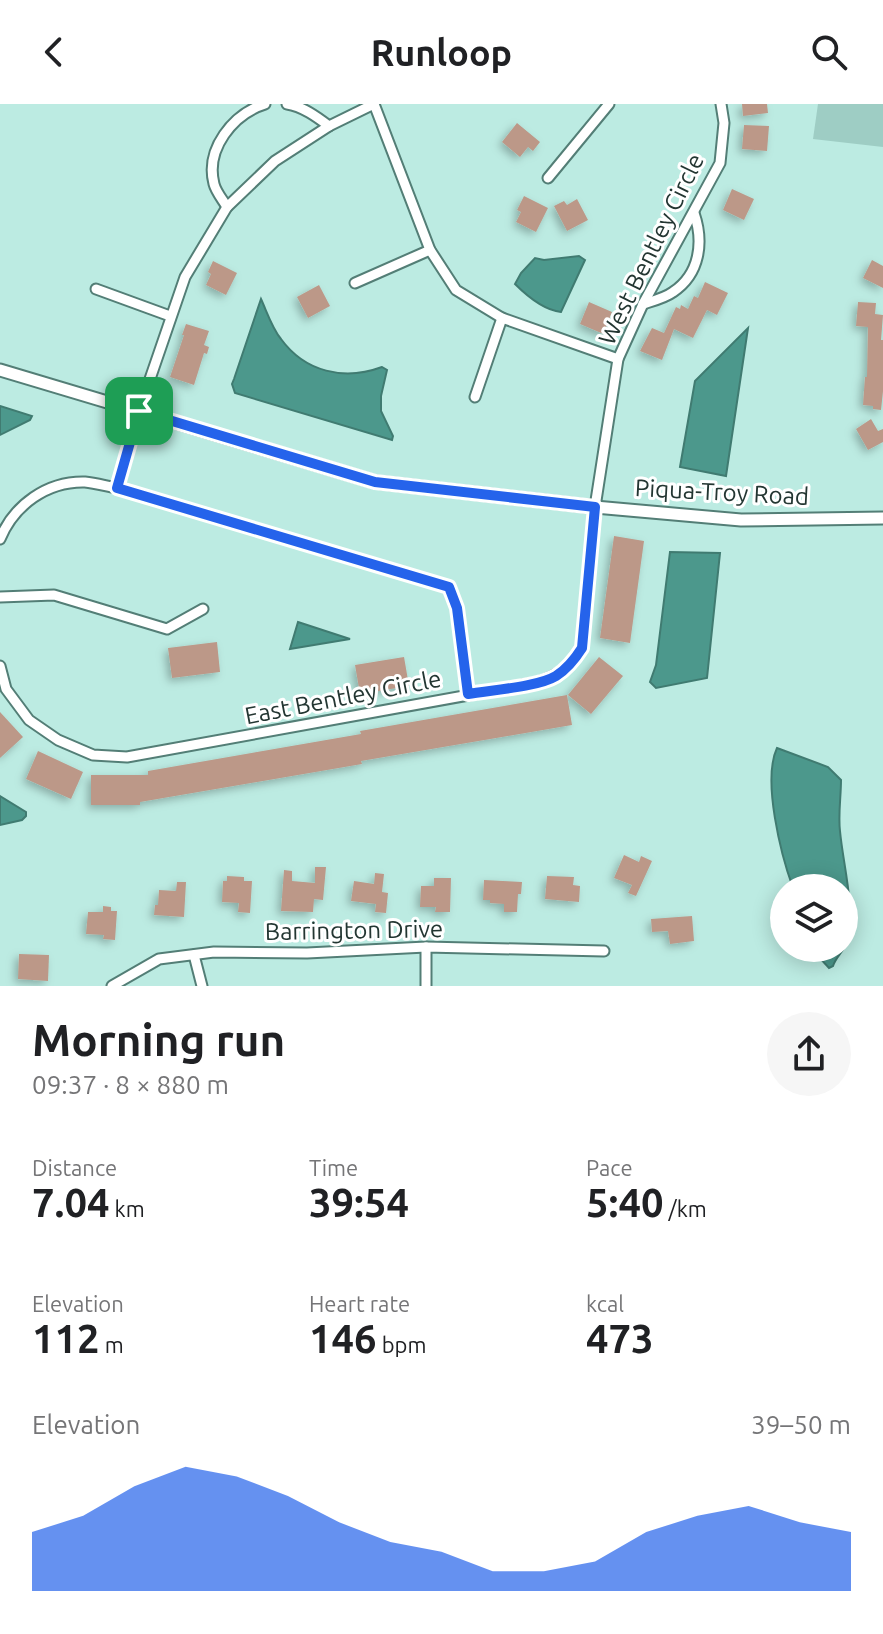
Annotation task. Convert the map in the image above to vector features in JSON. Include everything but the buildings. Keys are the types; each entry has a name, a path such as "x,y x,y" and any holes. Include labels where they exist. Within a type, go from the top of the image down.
{"street":[{"path":"227,207 214,185 212,156 227,130 251,108 265,104"},
{"path":"287,104 317,117 329,126"},
{"path":"117,488 139,411 185,277 227,207 275,161 329,126 374,104 430,250 456,290 502,318 618,359"},
{"path":"548,178 609,104"},
{"name":"West Bentley Circle","path":"595,507 618,359 643,304 720,163 724,123 721,104"},
{"path":"643,304 672,293 686,280 697,262 699,227 694,213"},
{"path":"355,283 430,250"},
{"path":"96,289 170,316"},
{"path":"475,397 502,318"},
{"name":"Piqua-Troy Road","path":"0,370 375,482 741,520 883,518"},
{"path":"0,539 21,505 55,485 86,482 117,488 449,587 457,608 468,694"},
{"name":"East Bentley Circle","path":"0,666 6,689 29,720 58,740 93,755 127,757 535,683 555,677 572,663 582,648 595,507"},
{"path":"0,597 54,595 167,629 203,609"},
{"path":"426,947 426,986"},
{"name":"Barrington Drive","path":"112,986 159,959 214,952 307,953 426,947 604,951"},
{"path":"194,955 202,986"}],"shaded area":[{"path":"818,104 883,104 883,147 813,139"},
{"path":"579,256 585,260 561,312 530,298 515,284 535,258 544,260"},
{"path":"261,299 281,339 313,366 340,373 382,367 387,370 381,411 392,440 235,393 232,384"},
{"path":"748,328 726,476 680,467 695,381"},
{"path":"0,406 32,416 30,420 0,435"},
{"path":"670,552 720,553 707,678 656,688 650,682 656,665"},
{"path":"298,622 350,639 290,649"},
{"path":"777,748 828,767 841,780 839,825 846,874 788,874 772,798 773,762"},
{"path":"0,796 26,812 26,816 22,820 0,825"},
{"path":"823,962 835,962 833,966 829,968"}],"route":[{"path":"139,411 375,482 595,507 582,648 572,663 555,677 468,694 457,608 449,587 117,488 139,411"}]}
